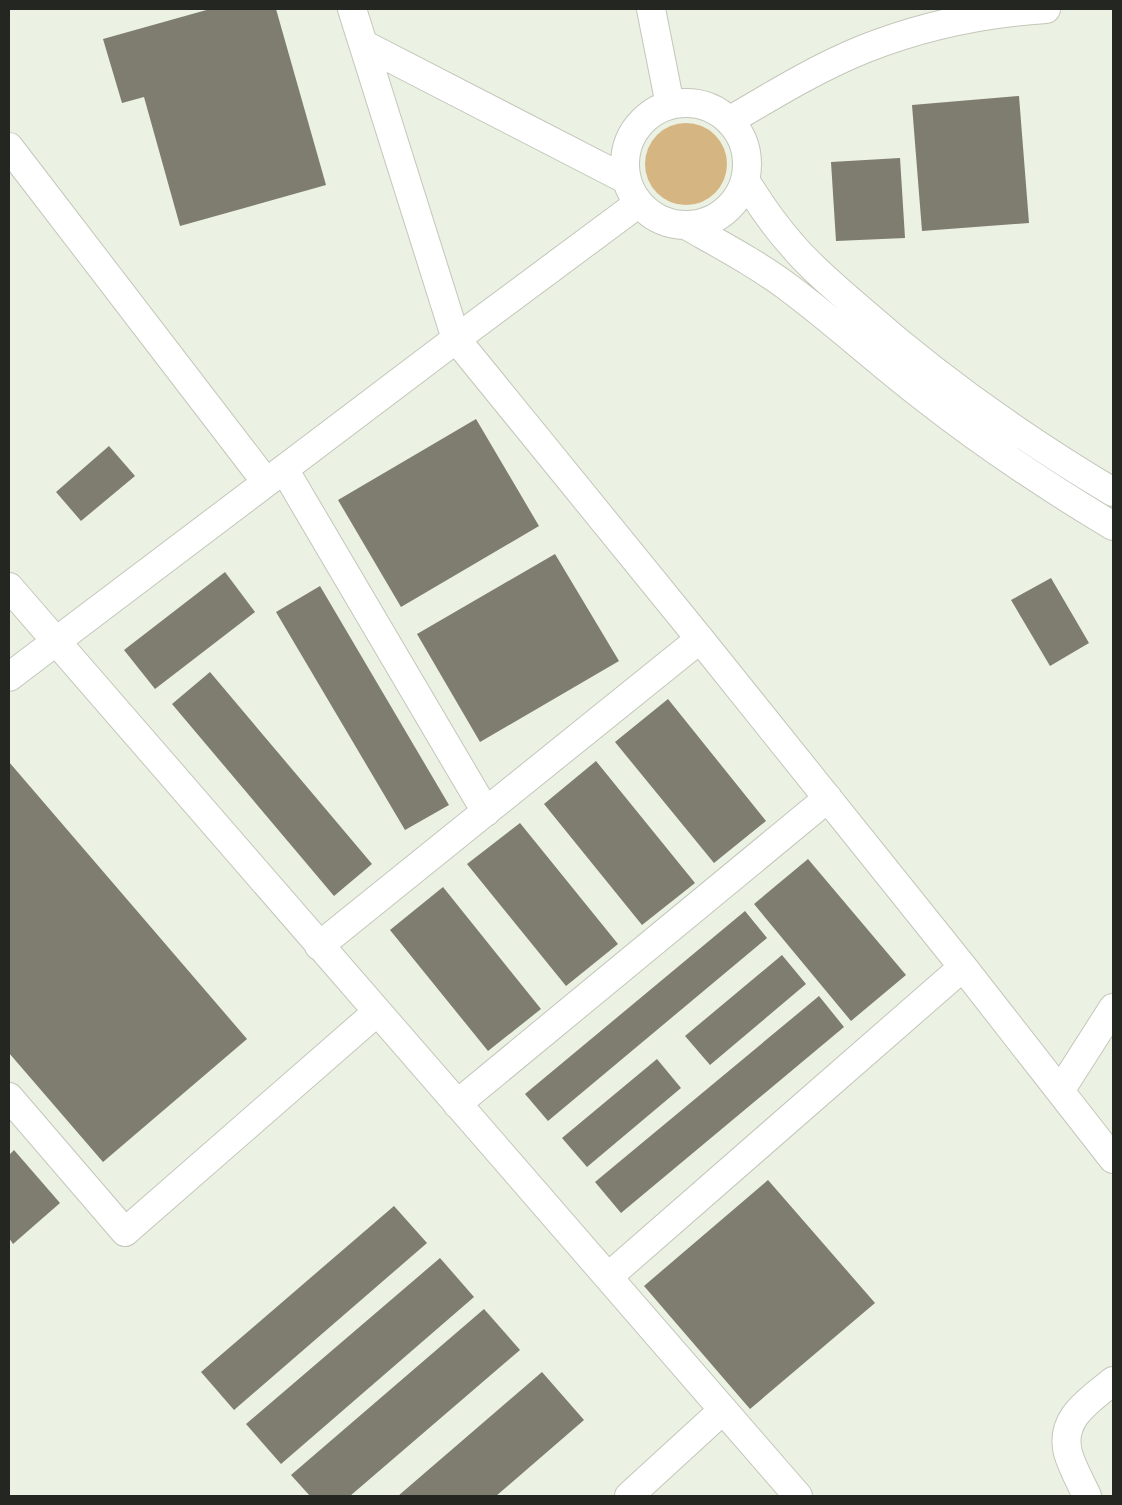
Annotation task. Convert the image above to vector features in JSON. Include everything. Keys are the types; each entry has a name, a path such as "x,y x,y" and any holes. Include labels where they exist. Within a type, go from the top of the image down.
{"street":[{"path":"352,9 456,339 828,798 1113,1159"},
{"path":"651,9 670,105"},
{"path":"729,121 780,91 864,49 932,26 1020,10 1046,9"},
{"path":"363,44 633,191"},
{"path":"686,103 717,111 729,121 739,134 745,149 748,165 739,195 729,208 702,224 686,225 670,223 655,217 642,207 633,191 625,164 627,148 633,134 643,121 656,111 670,105 686,103"},
{"path":"9,147 275,476 486,812"},
{"path":"745,180 767,215 792,247 815,270 888,334 953,386 1021,434 1113,492"},
{"path":"9,677 456,339 633,191"},
{"path":"686,225 789,288 932,404 1000,453 1113,526"},
{"path":"9,587 798,1496"},
{"path":"319,946 700,639"},
{"path":"457,1104 828,798"},
{"path":"608,1277 963,967"},
{"path":"1060,1091 1113,1008"},
{"path":"9,1097 125,1232 377,1012"},
{"path":"1087,1496 1068,1453 1069,1427 1074,1415 1113,1382"},
{"path":"629,1496 723,1410"}],"shaded area":[{"path":"678,123 694,123 709,130 720,141 727,156 724,180 715,193 694,205 678,205 663,198 652,187 645,172 645,156 652,141 663,130"}],"building":[{"path":"210,9 276,9 326,185 180,226 144,97 122,103 103,39"},
{"path":"1019,96 1029,223 922,231 912,105"},
{"path":"900,158 905,238 836,241 831,162"},
{"path":"476,419 539,526 401,607 338,500"},
{"path":"109,446 135,476 81,521 56,492"},
{"path":"555,554 619,661 480,742 417,634"},
{"path":"225,572 255,612 155,689 124,650"},
{"path":"1051,578 1089,643 1050,666 1011,600"},
{"path":"320,586 449,805 405,830 276,612"},
{"path":"210,672 372,864 334,896 172,704"},
{"path":"668,699 766,821 714,863 615,742"},
{"path":"596,761 695,883 642,925 544,804"},
{"path":"9,762 247,1039 103,1162 9,1053"},
{"path":"520,823 618,944 566,986 467,864"},
{"path":"808,859 906,975 851,1021 754,904"},
{"path":"443,887 541,1009 488,1051 390,930"},
{"path":"745,911 767,938 548,1121 525,1094"},
{"path":"782,955 806,984 710,1065 685,1036"},
{"path":"819,996 844,1027 621,1213 595,1182"},
{"path":"657,1059 681,1088 587,1167 562,1138"},
{"path":"14,1150 60,1203 13,1244 9,1238 9,1155"},
{"path":"768,1180 875,1303 750,1409 644,1286"},
{"path":"394,1206 427,1243 234,1410 201,1372"},
{"path":"440,1258 474,1297 281,1464 246,1424"},
{"path":"484,1309 520,1350 350,1496 310,1496 291,1475"},
{"path":"542,1372 584,1420 496,1496 398,1496"}]}
